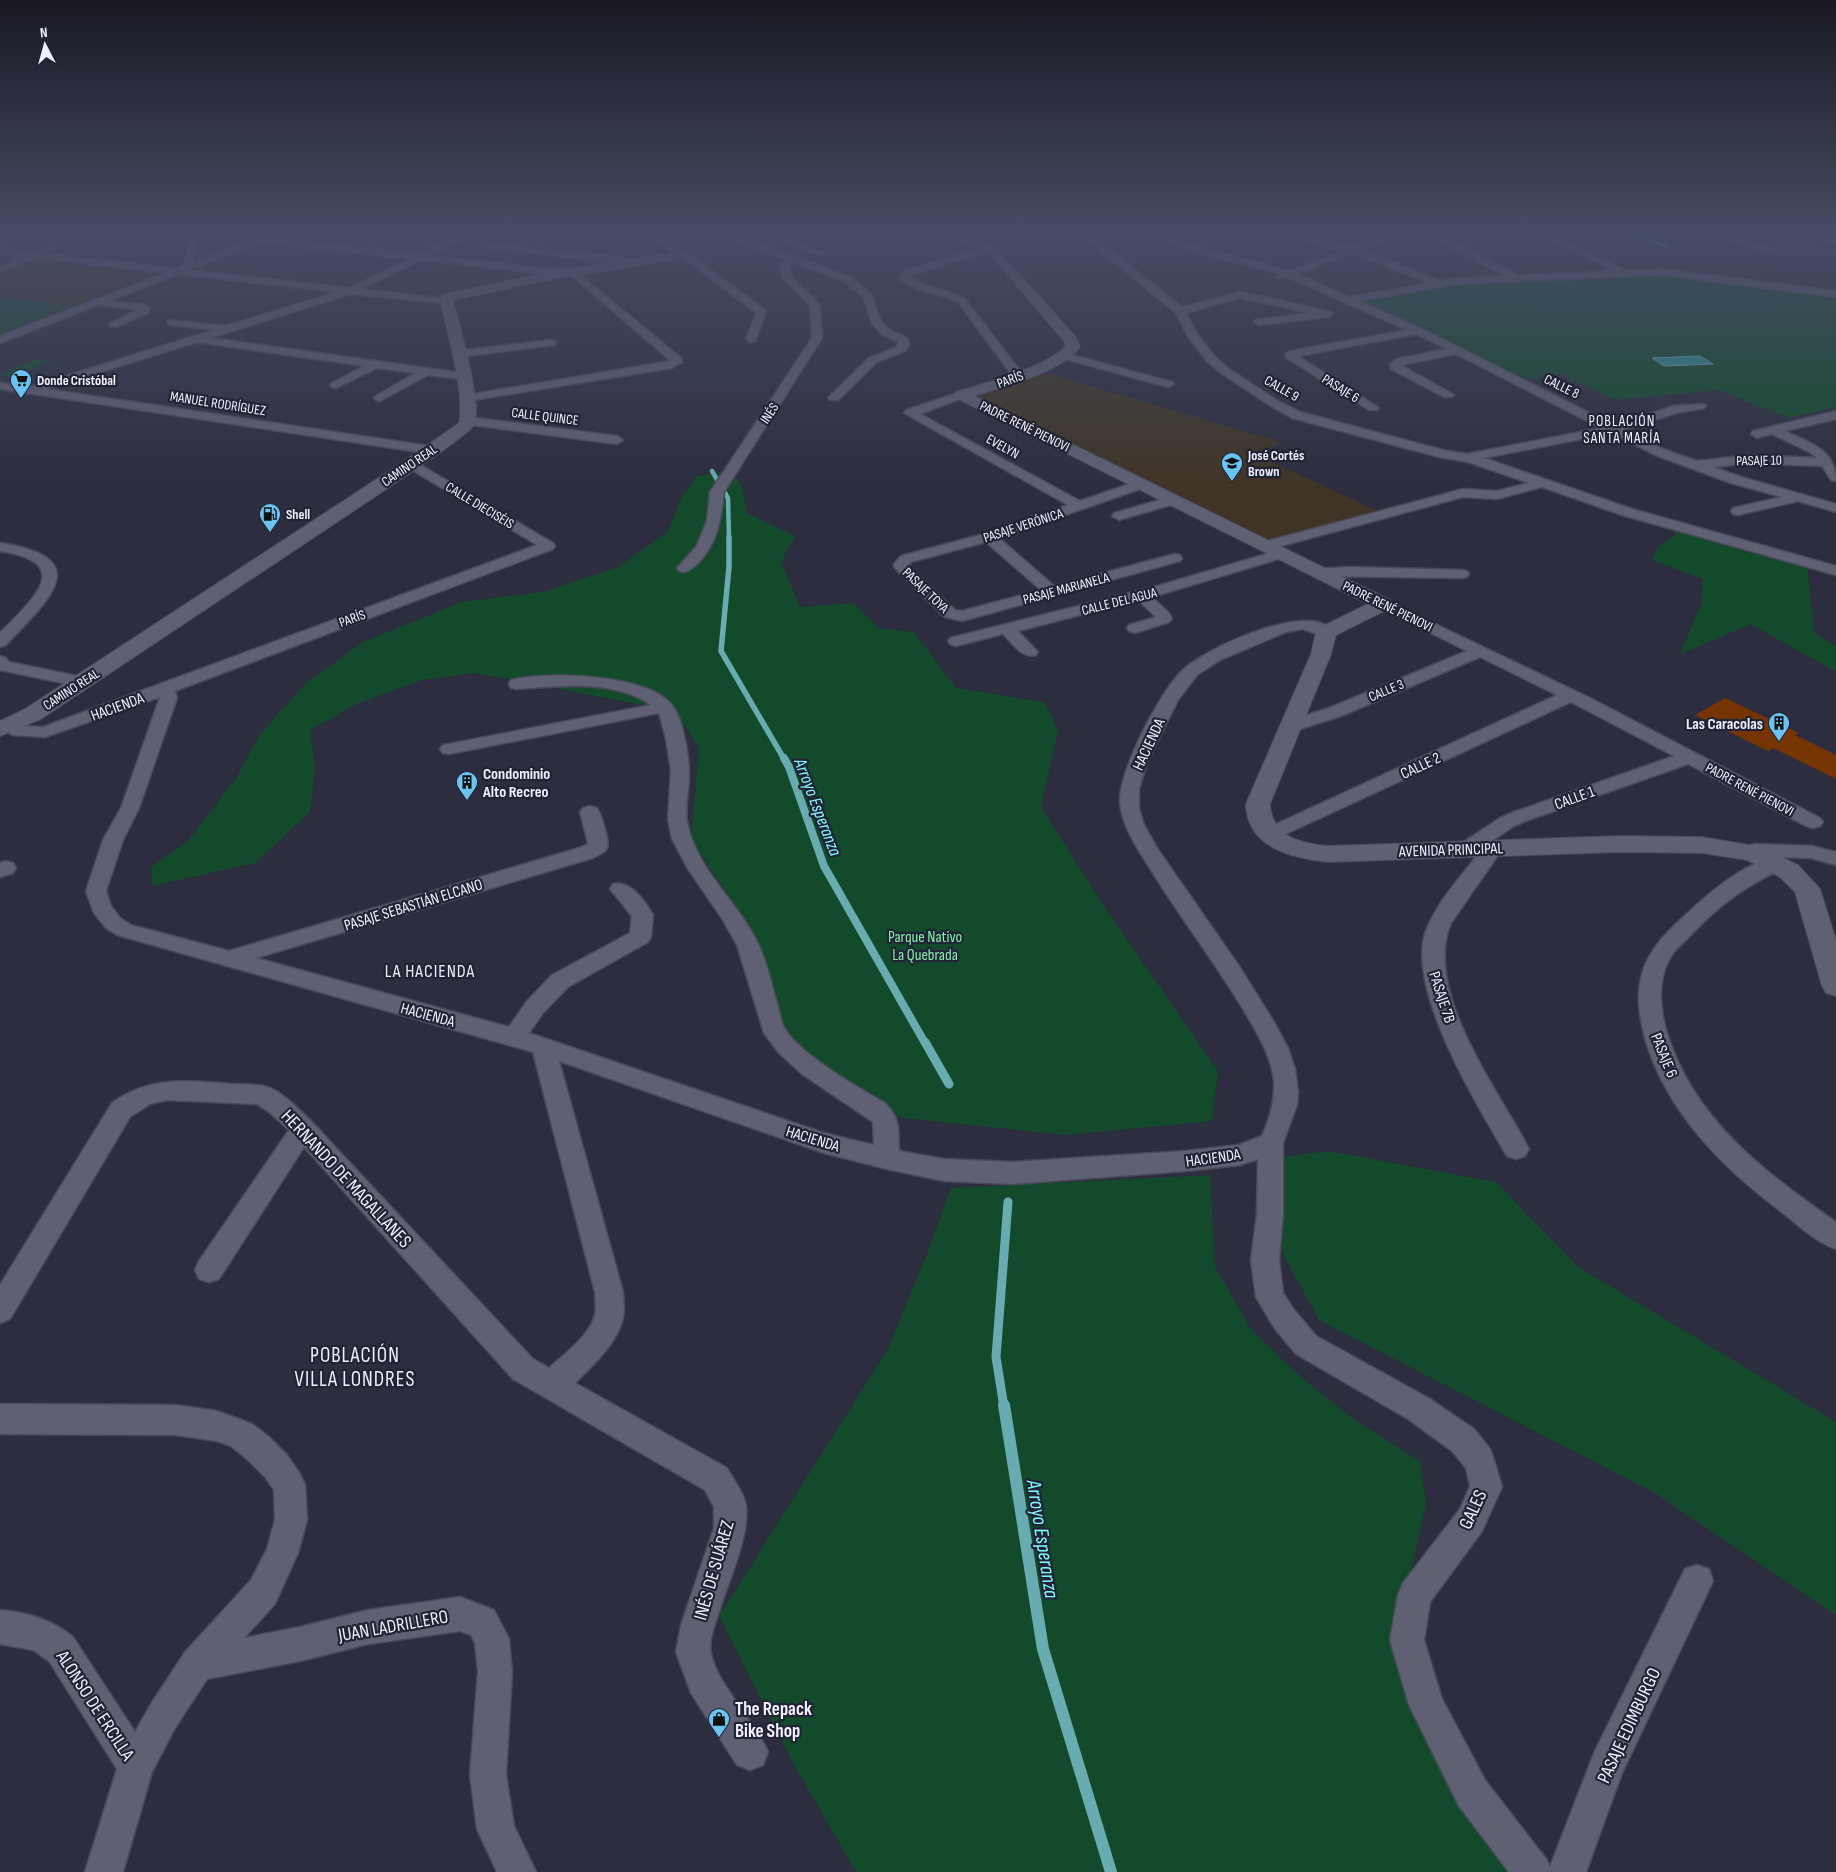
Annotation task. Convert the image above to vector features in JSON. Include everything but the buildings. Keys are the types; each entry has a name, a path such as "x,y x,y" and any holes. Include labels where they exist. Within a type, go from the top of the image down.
{"street":[{"path":"0,340 58,317"},
{"path":"114,324 129,317"},
{"path":"32,390 269,317"},
{"path":"450,317 467,398 468,421"},
{"path":"467,398 672,365 677,362 677,360 624,317"},
{"path":"752,339 759,317"},
{"name":"INÉS","path":"684,568 703,549 714,521 717,492 817,338 815,317"},
{"path":"834,398 873,360 901,349 904,345 903,340 886,332 876,322 875,317"},
{"path":"974,317 1018,376"},
{"path":"1044,317 1069,350 1168,384"},
{"name":"CALLE 9","path":"1183,317 1192,336 1210,358 1225,371 1272,402 1296,415 1443,454 1468,458 1627,512 1836,571"},
{"path":"1259,322 1299,317"},
{"name":"CALLE 8","path":"1387,317 1693,466 1795,498 1836,508"},
{"path":"172,322 229,329"},
{"path":"1295,352 1418,331"},
{"path":"196,340 462,376"},
{"path":"458,354 551,343"},
{"name":"PARÍS","path":"910,413 1018,376 1069,350"},
{"path":"1448,395 1397,369 1395,364 1401,361 1456,350"},
{"name":"PASAJE 6","path":"1295,352 1290,354 1291,356 1373,408"},
{"path":"336,385 374,365"},
{"path":"380,398 424,372"},
{"name":"MANUEL RODRÍGUEZ","path":"0,386 432,450"},
{"name":"PADRE RENÉ PIENOVI","path":"961,395 1570,696 1812,822"},
{"name":"CALLE 9","path":"1468,458 1614,429 1674,410 1700,406"},
{"name":"EVELYN","path":"910,413 1080,506"},
{"path":"1757,434 1836,415"},
{"path":"1352,431 1363,416"},
{"name":"CAMINO REAL","path":"5,728 33,714 412,464 460,430 468,421"},
{"name":"CALLE QUINCE","path":"468,421 617,440"},
{"path":"1772,430 1815,450 1836,477"},
{"name":"PASAJE 10","path":"1693,466 1750,459 1826,462"},
{"name":"CALLE DIECISÉIS","path":"412,464 548,546"},
{"path":"1265,546 1463,493 1497,495 1543,483"},
{"name":"PASAJE VERÓNICA","path":"903,562 989,537 1141,484"},
{"path":"1738,512 1795,498"},
{"path":"1119,516 1173,500"},
{"path":"989,537 1051,591"},
{"name":"PARÍS","path":"156,692 548,546"},
{"path":"0,547 24,552 41,559 50,569 51,582 41,599 0,642"},
{"name":"CALLE DEL AGUA","path":"956,641 1220,574 1280,554"},
{"name":"PASAJE MARIANELA","path":"956,616 1175,558"},
{"name":"PASAJE TOYA","path":"903,562 901,567 946,611 956,616"},
{"path":"1320,572 1462,574"},
{"path":"1135,628 1164,619 1164,616 1141,595"},
{"path":"1270,834 1258,819 1258,804 1321,654 1326,632 1383,604"},
{"name":"HACIENDA","path":"5,728 18,731 45,732 156,692 168,693 169,698 130,808 113,840 96,891 101,908 113,923 124,930 514,1037 824,1143 887,1159 944,1170 1012,1173 1240,1155 1271,1142 1279,1126 1286,1092 1285,1075 1280,1055 1235,975 1166,879 1135,828 1129,798 1136,761 1173,692 1187,674 1205,659 1282,628 1297,624 1312,625 1326,632"},
{"path":"1007,629 1030,652"},
{"name":"CALLE 3","path":"1291,726 1335,712 1479,652"},
{"path":"0,661 3,666 82,682"},
{"path":"517,684 557,681 621,686 646,695 665,707 673,730 680,773 678,824 683,841 692,858 733,916 748,945 775,1033 796,1056 876,1110 885,1119 887,1159"},
{"name":"CALLE 2","path":"1270,834 1570,696"},
{"path":"449,749 665,707"},
{"name":"CALLE 1","path":"1466,849 1507,822 1521,816 1689,757"},
{"name":"PASAJE SEBASTIÁN ELCANO","path":"227,959 577,856 598,847 590,812"},
{"name":"AVENIDA PRINCIPAL","path":"1270,834 1295,848 1328,854 1603,845 1702,845 1739,850 1776,863 1789,871 1807,889 1836,986"},
{"name":"PASAJE 7B","path":"1494,848 1452,906 1436,933 1432,968 1466,1060 1488,1103 1516,1149"},
{"path":"1739,850 1792,850 1812,852 1836,859"},
{"name":"PASAJE 6","path":"1776,863 1736,884 1692,920 1661,954 1654,971 1650,990 1650,1011 1654,1034 1663,1058 1676,1084 1700,1118 1744,1166 1836,1237"},
{"path":"514,1037 535,1007 560,981 640,937 643,915 620,889"},
{"path":"543,1047 609,1292 610,1314 602,1333 583,1356 552,1385"},
{"name":"HERNANDO DE MAGALLANES","path":"0,1310 121,1110 134,1100 155,1092 179,1091 260,1095 281,1107 303,1129 523,1369"},
{"path":"208,1270 303,1129"},
{"name":"GALES","path":"1271,1142 1270,1214 1265,1260 1270,1296 1286,1320 1306,1344 1419,1409 1463,1440 1479,1460 1486,1487 1470,1520 1414,1595 1407,1640 1427,1705 1472,1793 1533,1872"},
{"name":"INÉS DE SUÁREZ","path":"523,1369 716,1479 730,1504 730,1528 698,1625 693,1652 703,1681 750,1752"},
{"path":"0,1419 176,1420 217,1426 241,1435 258,1448 276,1466 289,1486 291,1520 282,1554 263,1592 196,1664 163,1716 136,1766 104,1872"},
{"name":"PASAJE EDIMBURGO","path":"1567,1872 1607,1766 1697,1581"},
{"name":"JUAN LADRILLERO","path":"196,1664 300,1644 368,1627 460,1614 482,1622 492,1639 495,1672 488,1775 496,1829 517,1872"},
{"name":"ALONSO DE ERCILLA","path":"0,1627 50,1638 61,1649 136,1766"}],"shaded area":[{"path":"1700,356 1713,364 1664,366 1652,358"},
{"name":"José Cortés Brown","path":"1046,373 1282,442 1255,454 1376,510 1270,543 978,397"}],"green space":[{"path":"0,317 43,317 0,334"},
{"path":"1395,317 1836,317 1836,407 1789,418 1719,390 1615,400 1560,374 1528,379"},
{"path":"36,359 50,361 13,377 0,375"},
{"name":"Parque Nativo La Quebrada","path":"733,470 742,487 747,513 795,536 781,562 800,607 854,603 878,628 914,632 956,688 1045,702 1058,730 1041,807 1103,905 1218,1071 1212,1121 1065,1135 904,1118 824,1092 763,1036 750,926 691,841 699,747 674,711 475,673 422,680 359,703 310,730 315,767 310,812 255,863 152,886 151,867 188,841 237,777 258,737 305,684 363,642 462,602 543,592 618,567 668,532 681,498 697,476"},
{"path":"1670,524 1807,566 1814,633 1836,646 1836,672 1751,624 1680,654 1702,602 1703,579 1652,560 1658,547 1676,535"},
{"path":"1328,1151 1496,1182 1578,1267 1836,1422 1836,1615 1655,1493 1319,1320 1282,1252 1284,1157"},
{"path":"1210,1175 1215,1267 1252,1331 1302,1378 1356,1421 1420,1461 1426,1503 1402,1611 1414,1711 1451,1793 1514,1872 856,1872 792,1761 719,1616 888,1349 927,1254 951,1188"}],"waterway":[{"name":"Arroyo Esperanza","path":"712,471 728,498 729,538"},
{"name":"Arroyo Esperanza","path":"729,538 729,567 721,651 784,759"},
{"name":"Arroyo Esperanza","path":"784,758 789,767 824,866 925,1043"},
{"name":"Arroyo Esperanza","path":"925,1042 949,1084"},
{"name":"Arroyo Esperanza","path":"1004,1407 996,1357 1008,1202"},
{"name":"Arroyo Esperanza","path":"1004,1405 1043,1649 1111,1872"}],"place":[{"name":"Donde Cristóbal","path":"21,399"},
{"name":"José Cortés Brown","path":"1232,482"},
{"name":"Shell","path":"270,533"},
{"name":"Las Caracolas","path":"1779,742"},
{"name":"Condominio Alto Recreo","path":"467,801"},
{"name":"The Repack Bike Shop","path":"719,1738"}],"district":[{"name":"POBLACIÓN SANTA MARÍA","path":"1622,430"},
{"name":"LA HACIENDA","path":"430,971"},
{"name":"POBLACIÓN VILLA LONDRES","path":"355,1367"}]}
